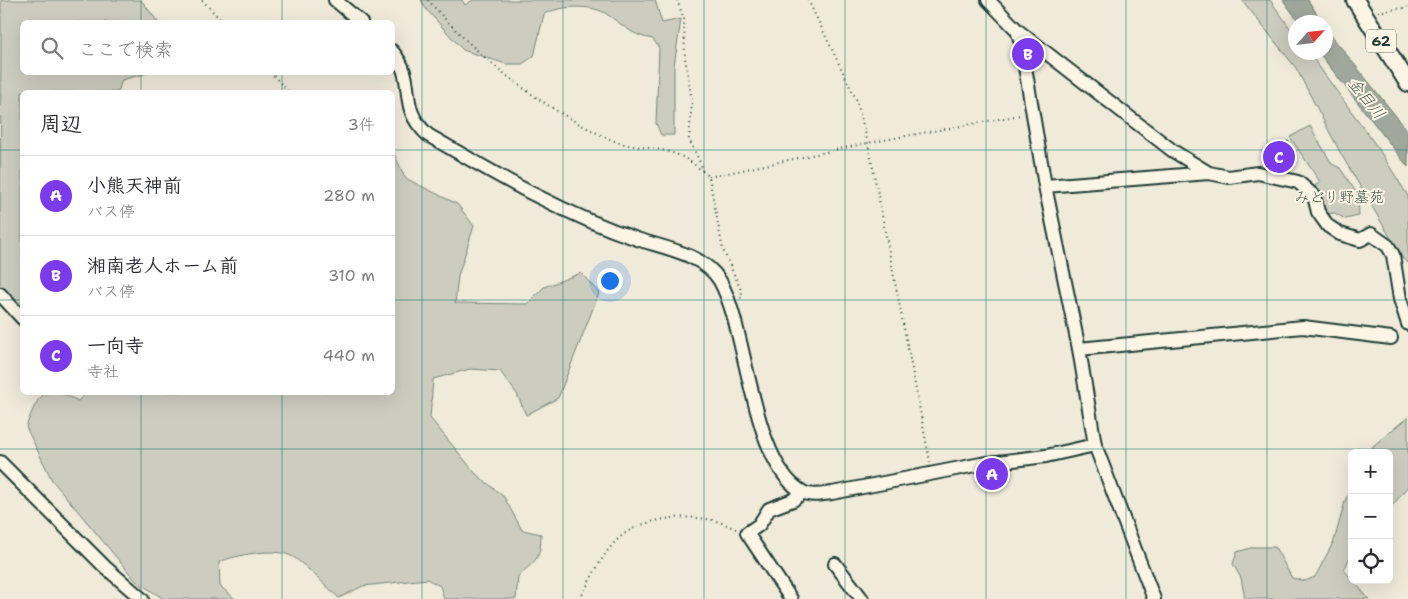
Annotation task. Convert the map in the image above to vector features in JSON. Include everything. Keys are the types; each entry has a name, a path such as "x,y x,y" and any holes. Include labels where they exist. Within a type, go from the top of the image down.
{"main road":[{"name":"62","path":"1355,0 1408,83"}],"street":[{"path":"336,0 359,20"},
{"path":"988,0 1017,30 1173,151 1209,173"},
{"path":"1017,30 1031,114 1079,349 1095,445 1154,599"},
{"path":"395,55 405,70 409,110 418,126 428,135 553,206 598,226 688,256 709,268 731,305 754,404 777,463 790,482 803,492 824,494 981,464 1046,456 1095,445"},
{"path":"1045,186 1209,173 1228,177 1258,173 1298,182 1314,196 1318,212 1328,226 1340,234 1360,240 1371,234 1388,246 1393,255 1400,299 1408,324"},
{"path":"0,294 20,316"},
{"path":"1079,349 1303,327 1391,338"},
{"path":"0,462 105,567 142,599"},
{"path":"792,599 747,533 759,525 769,509 794,500 803,492"},
{"path":"835,564 862,599"}],"path":[{"path":"202,0 221,20"},
{"path":"428,0 473,48 507,76 578,124 615,141 677,154 709,177 723,250 742,292 741,300 731,305"},
{"path":"677,0 684,19 685,58 692,101 689,139 703,169 702,171"},
{"path":"808,0 856,99 868,143 932,474"},
{"path":"1366,17 1378,12 1408,7"},
{"path":"273,75 287,90"},
{"path":"709,177 868,143 1031,114"},
{"path":"580,599 615,541 637,528 657,521 690,517 713,520 747,533"}],"green space":[{"path":"1,0 141,0 156,20 20,20 20,75 140,75 122,80 119,90 20,90 20,327 0,302"},
{"path":"421,0 462,0 465,5 473,0 655,0 662,23 681,19 674,66 674,135 661,135 656,123 659,48 653,39 633,32 605,13 591,8 574,7 558,9 544,14 534,56 522,64 506,64 463,50 426,9"},
{"path":"1242,0 1270,0 1288,25 1288,58"},
{"path":"1290,60 1314,60 1378,148 1408,196 1408,263 1403,259 1341,154 1296,68"},
{"name":"みどり野墓苑","path":"1310,126 1332,164 1340,168 1358,195 1359,216 1345,219 1335,213 1327,214 1321,196 1313,187 1320,182 1290,137"},
{"path":"395,156 405,178 457,204 474,226 458,276 455,303 527,304 544,287 581,273 599,293 558,398 526,415 517,394 500,371 470,369 433,379 430,418 476,474 504,497 522,530 541,534 540,549 536,558 518,576 516,599 444,599 440,586 427,579 363,586 339,598 294,557 281,553 263,552 219,562 220,586 235,599 164,599 136,581 52,480 26,427 34,407 43,395 66,395 78,401 84,395 395,395"},
{"path":"1408,417 1408,486 1393,505 1393,449 1372,449"},
{"path":"1348,496 1348,562 1344,570 1348,575 1348,584 1356,584 1369,599 1245,599 1241,578 1233,564 1237,552 1254,547 1275,547 1292,578 1305,581 1315,577 1334,541"}],"water":[{"path":"1283,0 1308,0 1318,15 1294,15"},
{"name":"金目川","path":"1333,38 1408,131 1408,167 1324,60 1333,60"}],"building":[{"path":"1288,141 1294,151 1292,152 1295,158 1292,160 1294,163 1282,170 1269,167 1263,157"}],"place":[{"name":"湘南老人ホーム前","path":"1028,54"},
{"name":"一向寺","path":"1279,157"},
{"name":"小熊天神前","path":"992,474"}]}
